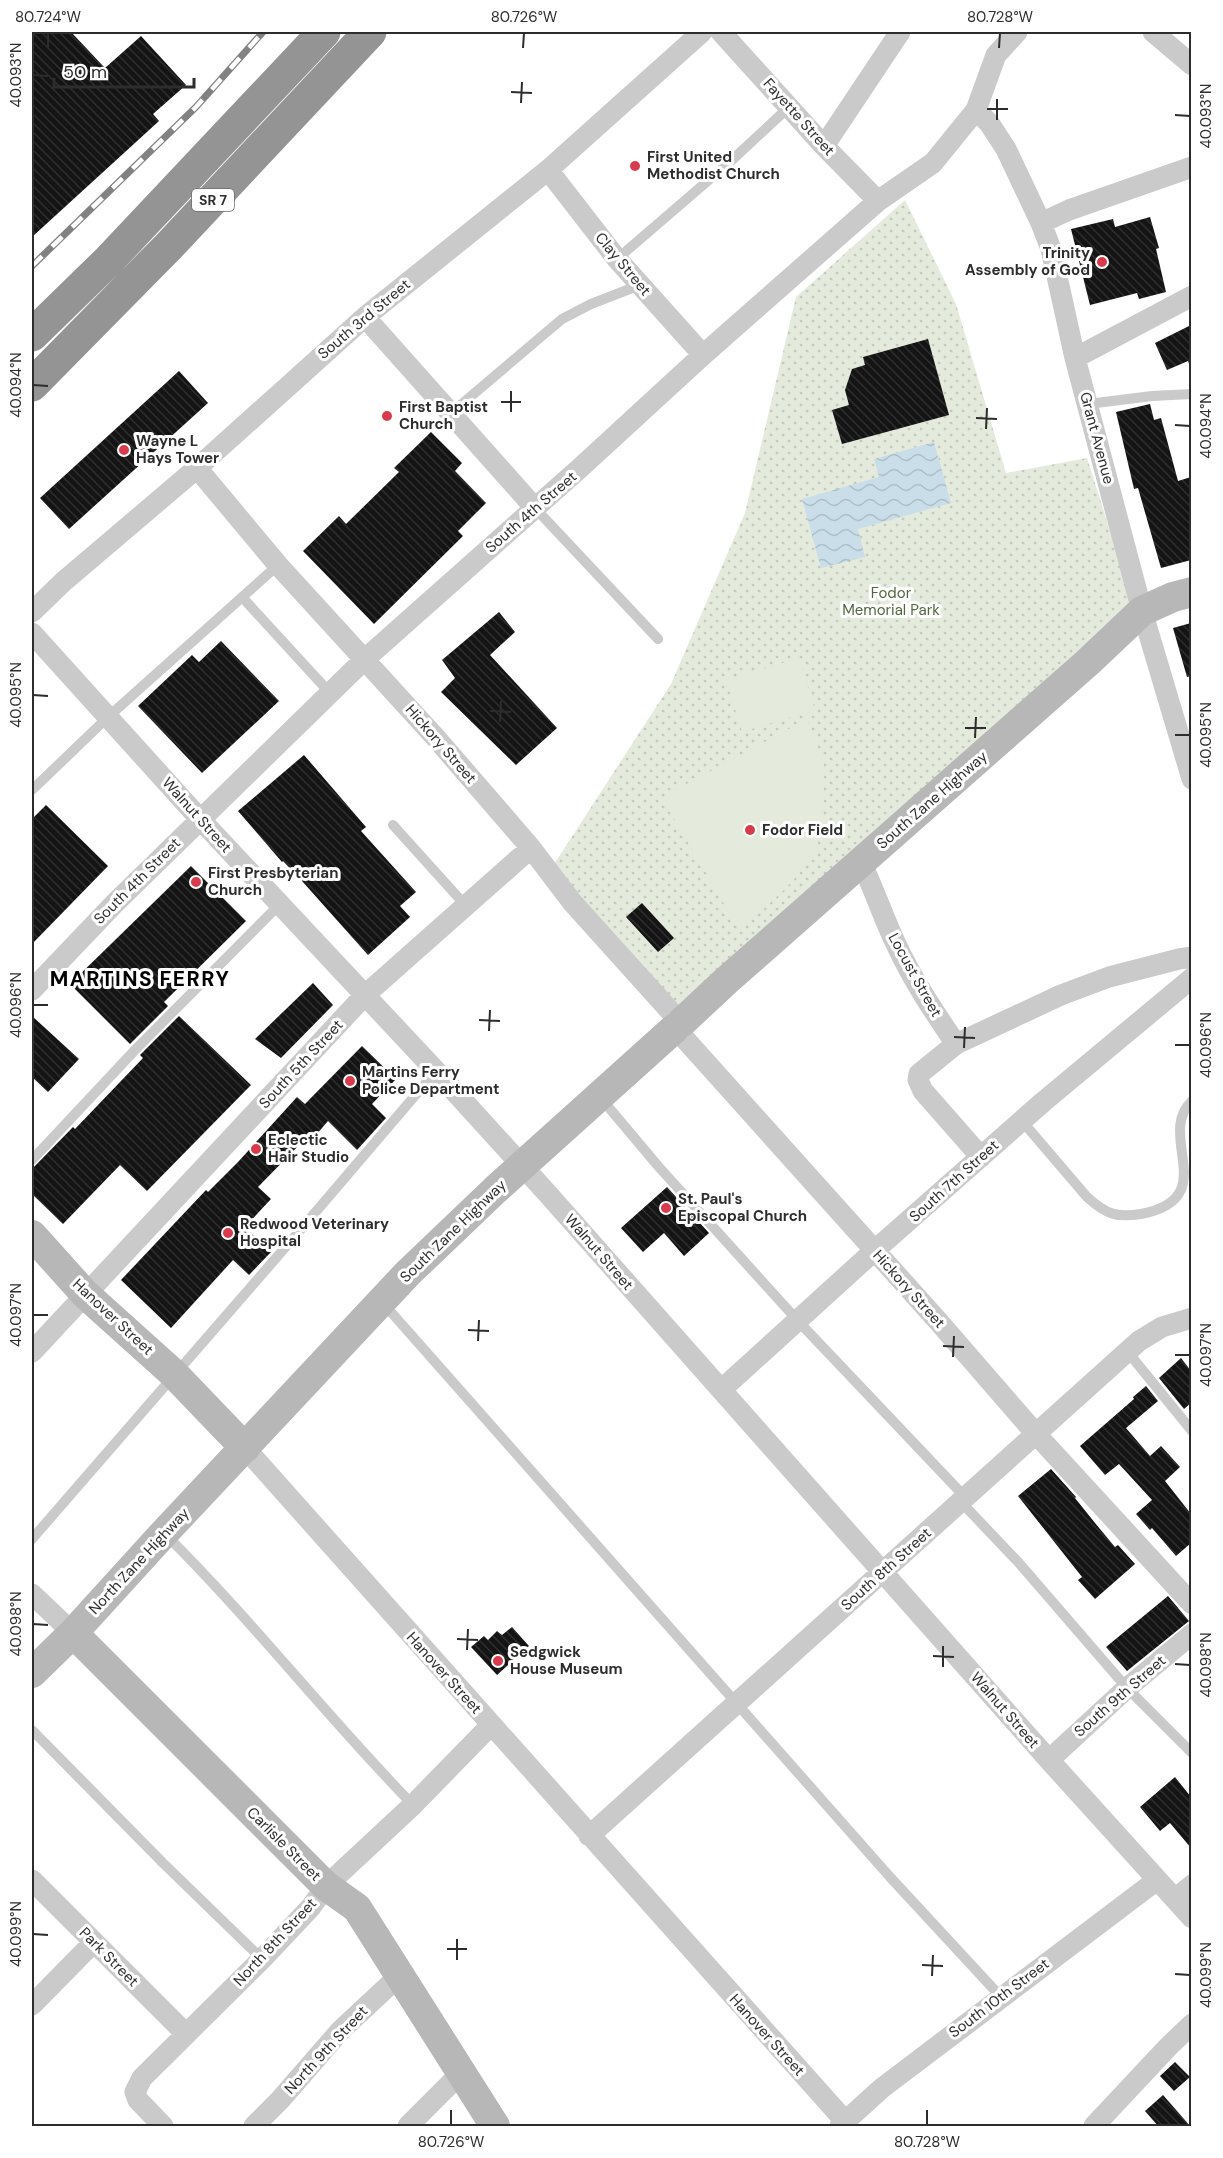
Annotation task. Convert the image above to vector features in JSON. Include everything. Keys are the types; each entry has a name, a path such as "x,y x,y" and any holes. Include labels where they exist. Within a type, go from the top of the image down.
{"highway":[{"name":"SR 7","path":"32,335 116,253 324,32"},
{"name":"SR 7","path":"32,385 177,238 370,32"}],"street":[{"name":"South 3rd Street","path":"32,612 63,582 197,468 365,317 548,170 702,32"},
{"name":"Fayette Street","path":"722,32 824,146 878,201"},
{"path":"824,146 900,32"},
{"name":"South 4th Street","path":"32,990 200,819 365,659 878,201 933,163 976,110 996,55 1017,32"},
{"path":"1153,32 1191,65"},
{"name":"Grant Avenue","path":"976,110 989,123 1006,149 1051,249 1075,358 1142,611 1191,779"},
{"path":"1041,223 1069,210 1191,167"},
{"name":"Clay Street","path":"548,170 617,259 703,355"},
{"path":"1075,358 1191,296"},
{"path":"365,317 534,507"},
{"name":"Hickory Street","path":"197,468 278,565 365,659 531,848 572,902 874,1251 1191,1604"},
{"name":"South Zane Highway","path":"245,1448 417,1264 727,980 1087,663 1142,611 1173,597 1191,592"},
{"name":"Walnut Street","path":"32,633 200,819 522,1166 1175,1899"},
{"name":"South 5th Street","path":"32,1352 365,995 531,848"},
{"name":"Locust Street","path":"861,862 876,891 896,944 931,1007 956,1044"},
{"path":"981,1157 923,1091 918,1080 919,1074 956,1044 1061,995 1109,977 1191,957"},
{"name":"South 7th Street","path":"721,1390 1022,1121 1191,978"},
{"name":"Hanover Street","path":"32,1235 85,1294 174,1374 245,1448 842,2124"},
{"name":"South 8th Street","path":"589,1836 1127,1351 1162,1326 1191,1318"},
{"name":"North Zane Highway","path":"32,1673 73,1633 245,1448"},
{"name":"Carlisle Street","path":"32,1594 326,1886 357,1908 495,2127"},
{"name":"South 9th Street","path":"1049,1760 1127,1688 1191,1634"},
{"name":"North 8th Street","path":"154,2124 135,2092 142,2078 262,1959 311,1907 326,1886 413,1805 490,1725"},
{"name":"Park Street","path":"32,1880 186,2034"},
{"name":"South 10th Street","path":"842,2124 882,2088 1157,1880"},
{"path":"1191,1885 1175,1899 1191,1918"},
{"path":"32,2005 94,1942"},
{"name":"North 9th Street","path":"254,2127 340,2031 400,1975"},
{"path":"1094,2127 1191,2024"},
{"path":"408,2127 461,2073"}],"lane":[{"path":"617,259 732,160 789,107"},
{"path":"450,414 562,319 591,304 640,285"},
{"path":"1088,404 1191,394"},
{"path":"534,507 658,639"},
{"path":"32,790 108,717 278,565"},
{"path":"242,597 330,693"},
{"path":"393,825 466,906"},
{"path":"32,1161 135,1050 280,904"},
{"path":"32,1539 436,1071"},
{"path":"600,1096 658,1166 964,1500 1127,1688 1191,1753"},
{"path":"1022,1121 1087,1197 1099,1207 1107,1213 1121,1216 1138,1214 1157,1211 1169,1206 1180,1197 1185,1186 1180,1120 1184,1108 1191,1101"},
{"path":"381,1301 890,1876 1001,1997"},
{"path":"1127,1351 1191,1431"},
{"path":"164,1533 195,1563 361,1751 413,1805"},
{"path":"32,1730 163,1863 262,1959"}],"green space":[{"name":"Fodor Memorial Park","path":"905,200 956,304 1006,473 1087,458 1137,616 675,1016 549,872 671,684 745,513 796,297"},
{"path":"799,658 815,710 742,732 726,680"},
{"name":"Fodor Field","path":"807,719 824,764 824,804 816,855 786,888 740,931 666,805 668,794"}],"water":[{"path":"934,442 951,503 858,529 865,557 821,568 802,499 879,477 874,459"}],"building":[{"path":"32,32 71,32 105,68 141,36 186,85 153,114 159,121 32,237"},
{"path":"1150,217 1159,248 1156,249 1166,292 1139,299 1137,293 1090,305 1071,229 1113,219 1115,227"},
{"path":"1191,325 1191,369 1188,361 1167,370 1155,343"},
{"path":"928,339 949,415 842,444 832,410 849,405 845,390 852,369 865,365 863,357"},
{"name":"Wayne L Hays Tower","path":"179,371 208,403 69,529 40,498"},
{"path":"1150,404 1154,420 1161,418 1178,481 1191,477 1191,560 1161,568 1138,488 1134,489 1116,412"},
{"path":"431,432 462,463 455,471 486,503 458,531 463,536 374,624 303,551 339,516 346,524 399,472 394,468"},
{"path":"499,612 515,632 490,655 557,728 516,765 441,692 455,678 442,660"},
{"path":"1191,623 1191,676 1187,677 1173,628"},
{"path":"221,641 279,701 202,773 138,706 192,655 199,662"},
{"path":"304,755 366,827 361,831 416,892 400,906 410,917 368,955 238,811"},
{"path":"46,805 108,866 32,944 32,819"},
{"path":"191,866 246,921 164,1002 168,1006 130,1044 70,984"},
{"path":"642,903 674,938 658,952 626,917"},
{"path":"313,983 333,1005 281,1058 255,1039"},
{"path":"32,1016 79,1059 48,1092 32,1077"},
{"path":"179,1016 251,1085 147,1191 120,1165 63,1224 32,1194 32,1169 73,1127 75,1129 143,1058 140,1055"},
{"path":"362,1046 396,1079 372,1104 386,1118 357,1150 328,1121 310,1142 306,1138 258,1187 271,1199 245,1227 271,1252 249,1275 233,1260 171,1328 121,1280 206,1190 208,1192 238,1162 297,1097 305,1104"},
{"name":"St. Paul's Episcopal Church","path":"667,1187 709,1233 684,1256 664,1233 643,1252 621,1228"},
{"path":"1181,1358 1191,1371 1191,1403 1184,1409 1159,1378"},
{"path":"1146,1386 1158,1401 1126,1428 1150,1456 1161,1446 1180,1467 1165,1481 1191,1514 1191,1543 1176,1556 1152,1528 1150,1530 1136,1514 1152,1500 1119,1464 1105,1475 1080,1446"},
{"path":"1051,1469 1115,1547 1118,1545 1135,1564 1095,1599 1078,1580 1082,1577 1018,1496"},
{"path":"1168,1596 1189,1621 1127,1671 1106,1647"},
{"name":"Sedgwick House Museum","path":"512,1627 529,1646 497,1675 471,1647 484,1636 488,1640 497,1631 502,1635"},
{"path":"1175,1777 1191,1797 1191,1848 1170,1823 1160,1831 1140,1807"},
{"path":"1175,2062 1190,2077 1174,2091 1160,2076"},
{"path":"1163,2095 1191,2127 1159,2127 1145,2111"}],"railway":[{"path":"32,266 196,107 263,32"}],"place":[{"name":"First United Methodist Church","path":"635,166"},
{"name":"Trinity Assembly of God","path":"1102,262"},
{"name":"First Baptist Church","path":"387,416"},
{"name":"Wayne L Hays Tower","path":"124,450"},
{"name":"Fodor Field","path":"750,830"},
{"name":"First Presbyterian Church","path":"196,882"},
{"name":"Martins Ferry Police Department","path":"350,1081"},
{"name":"Eclectic Hair Studio","path":"256,1149"},
{"name":"St. Paul's Episcopal Church","path":"666,1208"},
{"name":"Redwood Veterinary Hospital","path":"228,1233"},
{"name":"Sedgwick House Museum","path":"498,1661"}],"district":[{"name":"MARTINS FERRY","path":"140,979"}]}
